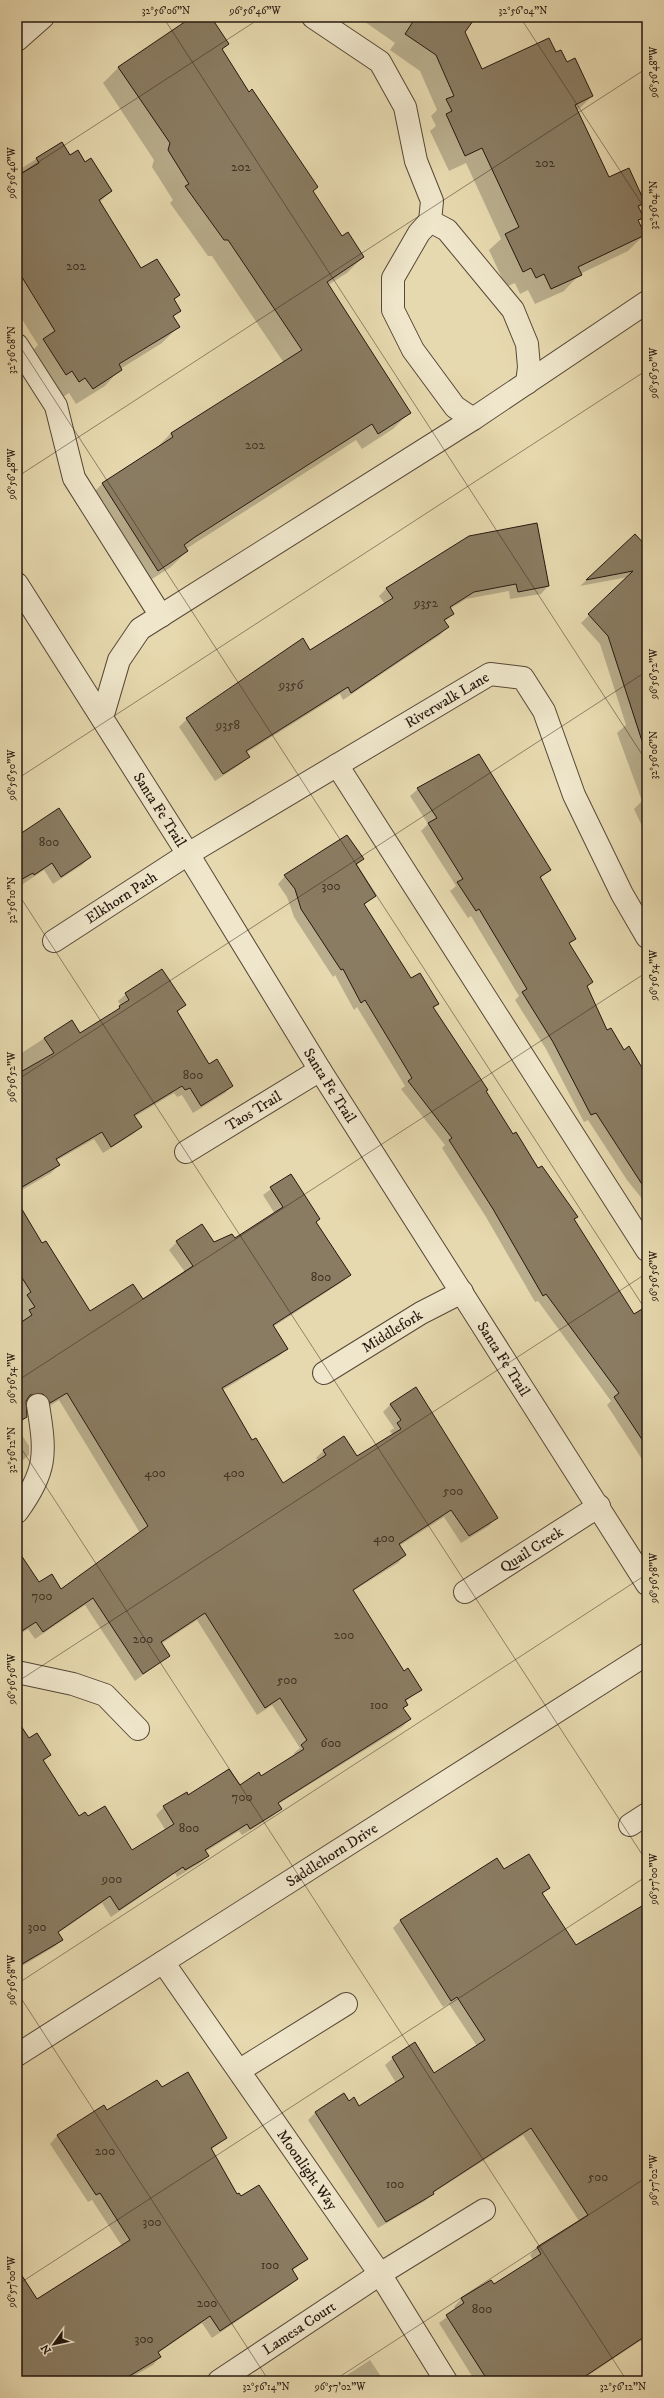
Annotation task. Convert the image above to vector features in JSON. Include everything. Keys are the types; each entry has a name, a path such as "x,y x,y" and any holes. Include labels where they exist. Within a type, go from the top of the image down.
{"street":[{"path":"17,40 43,17"},
{"path":"313,17 380,62 405,107 416,161 432,201 430,221 419,233 393,278 393,310 414,350 456,407 473,419"},
{"path":"430,221 447,230 513,310 527,344 529,367 527,383"},
{"path":"102,718 119,660 140,629 473,419 647,302"},
{"path":"17,345 56,406 74,478 161,616"},
{"name":"Santa Fe Trail","path":"17,584 188,854 320,1070 647,1584"},
{"name":"Riverwalk Lane","path":"188,854 490,674 523,678 544,711 574,795 622,894 647,937"},
{"path":"337,765 647,1250"},
{"name":"Elkhorn Path","path":"54,941 188,854"},
{"name":"Taos Trail","path":"186,1152 320,1070"},
{"name":"Middlefork","path":"324,1373 421,1313 462,1292"},
{"path":"17,1512 32,1492 43,1462 42,1431 38,1405"},
{"name":"Quail Creek","path":"465,1592 598,1506"},
{"name":"Saddlehorn Drive","path":"17,2054 647,1654"},
{"path":"17,1672 73,1684 105,1695 138,1729"},
{"name":"Moonlight Way","path":"163,1962 240,2070 380,2274 446,2381"},
{"path":"240,2070 346,2004"},
{"name":"Lamesa Court","path":"219,2381 380,2274 484,2210"}],"building":[{"path":"192,17 211,17 229,44 222,49 249,92 252,89 318,187 313,191 342,236 348,232 364,257 327,282 411,413 378,434 372,424 195,537 184,545 188,551 158,571 102,483 173,437 171,433 302,350 228,240 224,240 185,186 189,184 168,150 170,143 118,67"},
{"path":"416,17 476,17 465,32 482,69 549,38 556,52 561,50 567,62 575,58 593,96 575,105 609,177 629,168 645,203 638,206 644,218 638,220 645,235 578,267 582,275 551,289 544,274 536,278 531,268 523,272 505,234 519,227 482,148 465,156 446,114 452,111 446,99 454,96 436,55 405,34"},
{"path":"62,142 70,155 78,150 85,162 91,158 112,191 99,200 141,268 157,259 180,295 174,299 181,311 173,316 180,327 119,364 122,370 93,389 85,378 79,382 72,371 66,375 43,339 55,331 17,269 17,176 39,163 36,158"},
{"path":"537,523 549,586 518,592 516,584 474,592 450,607 454,614 444,620 449,627 351,693 348,687 246,751 250,757 223,774 186,718 303,638 310,650 393,598 386,588 469,536"},
{"path":"635,534 647,547 647,740 642,741 608,636 588,614 633,571 586,580"},
{"path":"479,754 551,870 540,877 576,939 569,943 593,982 587,986 607,1030 611,1028 624,1050 629,1046 647,1076 647,1192 596,1113 591,1115 553,1042 522,992 527,989 479,909 476,911 457,882 463,879 428,823 437,818 417,788"},
{"path":"59,808 91,857 61,877 52,863 34,875 33,873 17,882 17,836"},
{"path":"347,835 364,859 356,864 376,896 364,904 411,978 420,973 439,1004 433,1007 488,1090 486,1091 513,1134 516,1132 538,1168 542,1166 578,1217 574,1219 634,1314 647,1306 647,1447 614,1397 619,1393 546,1294 543,1296 493,1209 449,1140 452,1138 408,1081 412,1078 365,1000 361,1003 343,969 341,970 301,909 295,889 284,875"},
{"path":"162,969 186,1005 177,1011 209,1064 217,1059 233,1086 201,1106 190,1088 185,1090 182,1086 134,1115 142,1127 111,1147 102,1132 56,1159 60,1165 17,1190 17,1074 54,1053 44,1038 72,1020 80,1033 120,1008 119,1006 129,1000 125,993"},
{"path":"291,1174 320,1219 316,1222 351,1275 273,1325 288,1349 222,1388 252,1440 256,1438 283,1483 326,1455 323,1450 344,1436 357,1456 401,1429 397,1423 401,1420 390,1404 416,1387 498,1518 469,1536 451,1510 399,1544 406,1555 353,1590 404,1671 408,1668 422,1690 405,1700 408,1705 403,1708 411,1719 278,1803 282,1809 250,1829 247,1824 205,1850 209,1856 185,1870 183,1867 119,1910 110,1896 58,1932 63,1940 17,1967 17,1720 29,1738 37,1733 51,1755 43,1760 79,1816 85,1812 88,1816 105,1806 132,1850 174,1824 163,1806 187,1792 188,1795 229,1769 240,1785 259,1772 261,1776 304,1749 301,1745 307,1740 280,1698 265,1708 205,1613 161,1642 170,1656 143,1674 93,1598 43,1632 36,1622 17,1634 17,1549 39,1582 52,1574 61,1589 148,1526 67,1393 50,1403 43,1394 30,1395 26,1401 27,1417 17,1423 17,1325 32,1315 29,1310 35,1307 27,1295 31,1292 17,1270 17,1201 42,1243 46,1241 90,1311 133,1284 143,1299 193,1266 176,1241 202,1224 214,1242 232,1234 235,1238 283,1207 270,1187"},
{"path":"529,1854 550,1888 542,1893 576,1945 647,1903 647,2335 578,2381 488,2381 446,2315 464,2303 461,2298 491,2280 494,2284 541,2254 537,2247 588,2215 531,2128 433,2192 434,2194 386,2222 315,2112 344,2093 349,2101 354,2097 359,2106 404,2077 392,2057 415,2042 434,2073 485,2040 457,1997 451,2001 400,1920 497,1858 504,1869"},
{"path":"188,2072 227,2138 211,2148 237,2194 239,2193 241,2196 259,2185 308,2259 292,2269 298,2279 220,2331 210,2316 158,2352 161,2357 121,2381 17,2381 17,2268 37,2299 130,2240 100,2193 96,2195 57,2135 104,2105 107,2110 157,2080 162,2087"}]}
